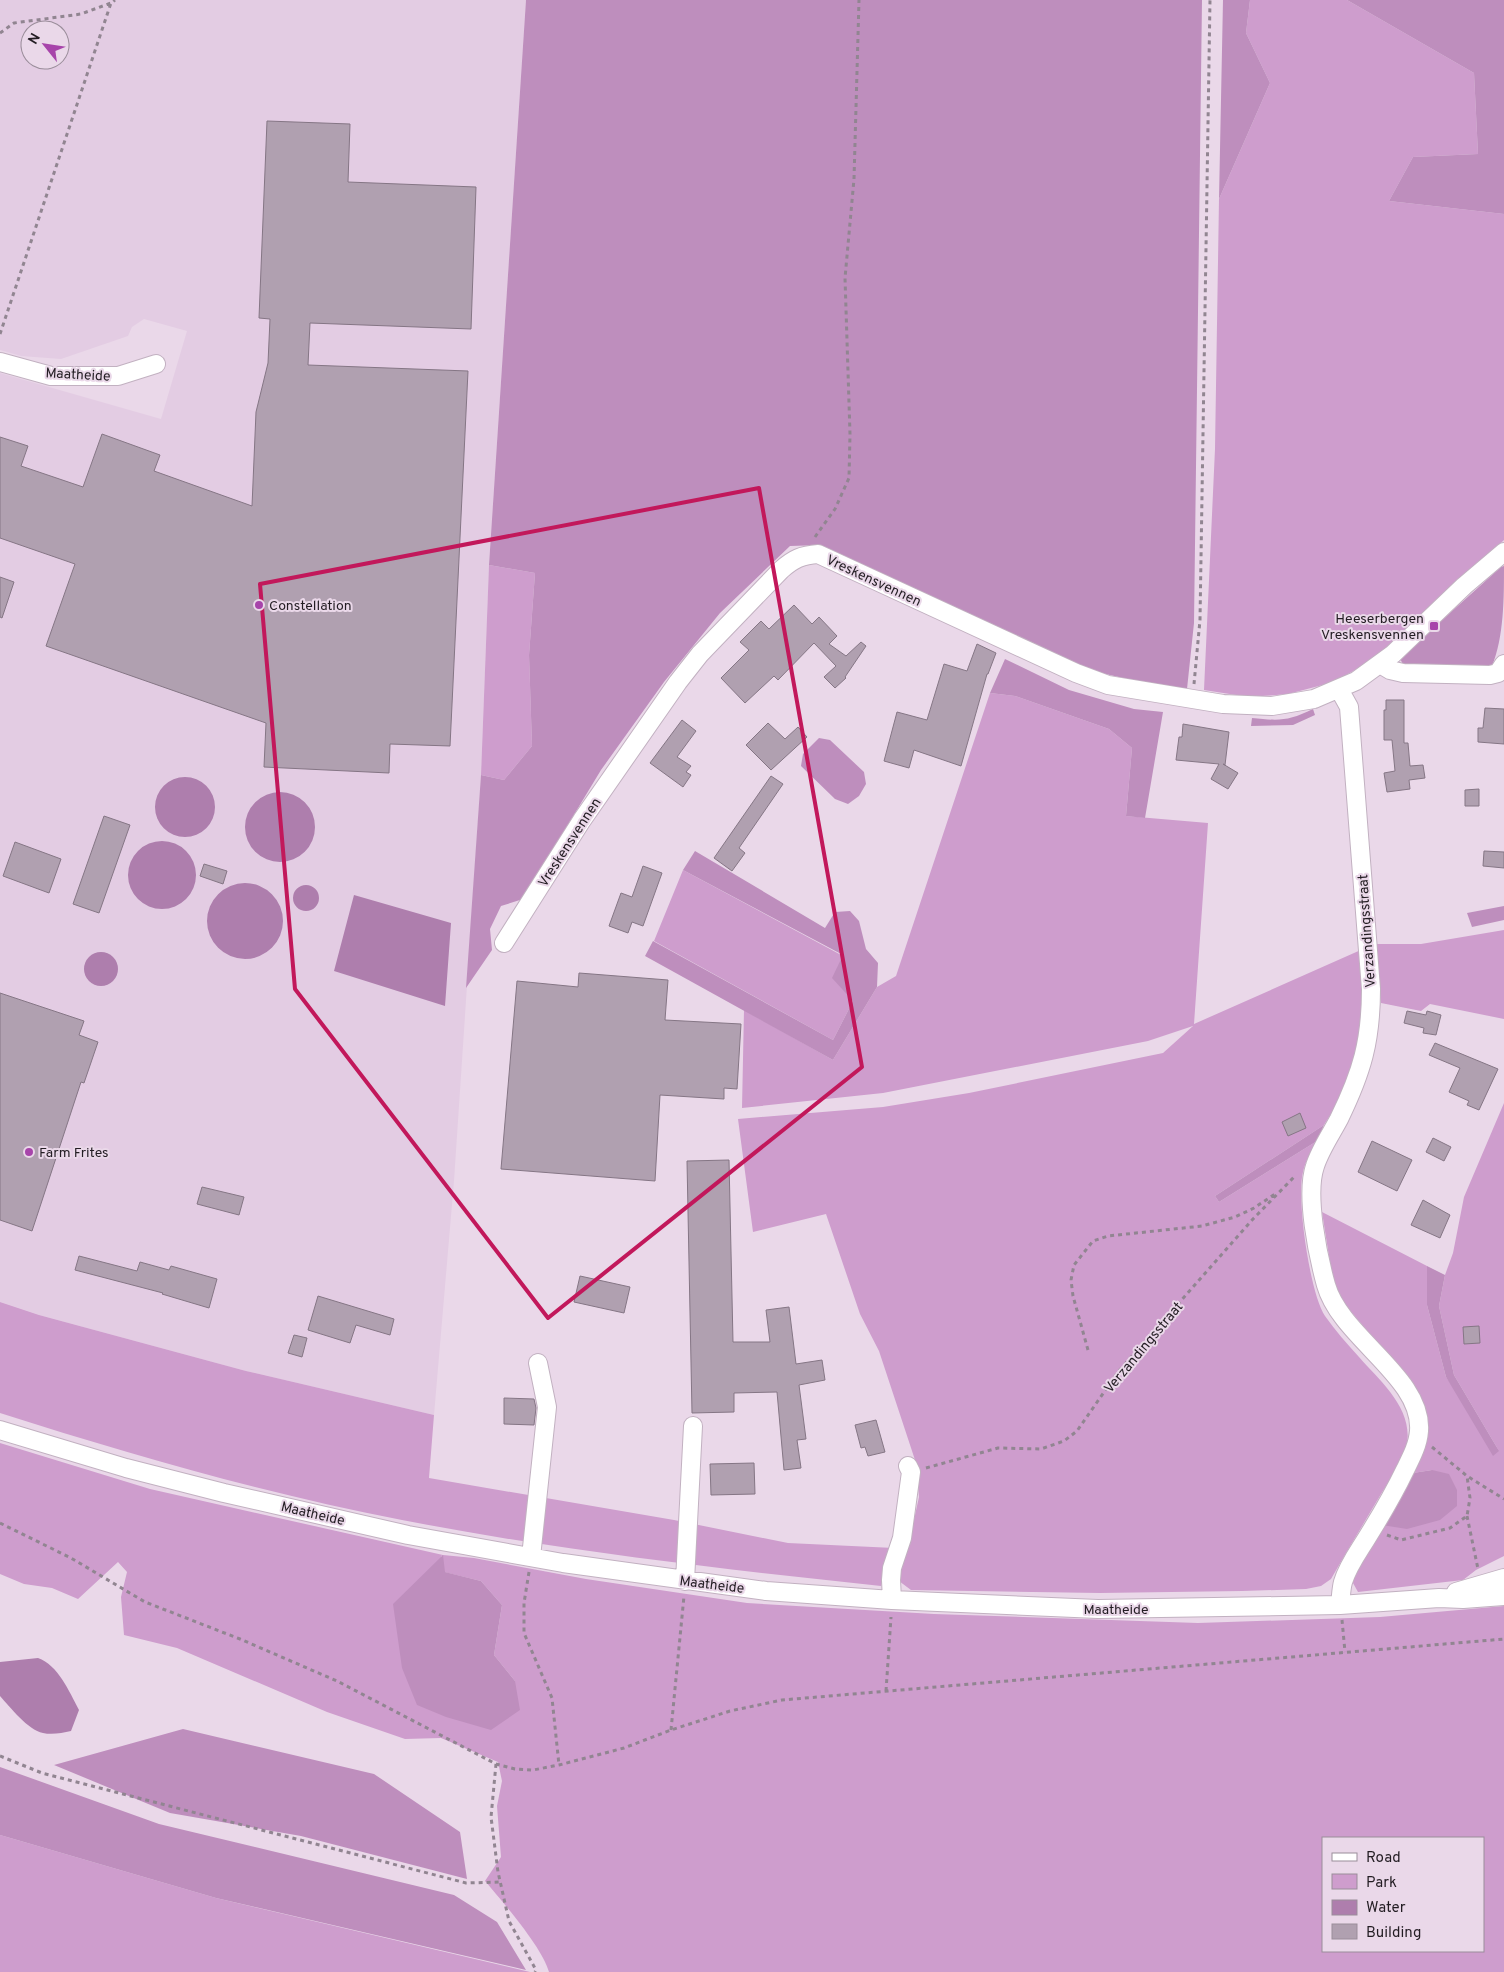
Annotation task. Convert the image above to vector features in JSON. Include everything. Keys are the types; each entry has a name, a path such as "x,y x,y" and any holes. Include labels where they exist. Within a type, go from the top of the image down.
{"street":[{"name":"Maatheide","path":"0,362 52,376 118,376 156,364"},
{"name":"Vreskensvennen","path":"504,943 582,820 678,682 700,654 781,570 794,559 804,555 818,554 1076,673 1108,685 1192,700 1233,705 1272,706 1314,699 1356,681 1394,654 1464,586 1504,552"},
{"path":"1380,664 1390,670 1403,673 1490,675 1498,673 1504,664"},
{"name":"Verzandingsstraat","path":"1339,689 1349,707 1371,989 1371,1015 1364,1058 1352,1093 1315,1165 1311,1190 1312,1200 1322,1269 1333,1305 1352,1330 1401,1382 1411,1398 1417,1415 1418,1435 1416,1447 1403,1476 1350,1566 1343,1584 1340,1605"},
{"path":"531,1558 547,1407 538,1363"},
{"path":"685,1581 693,1426"},
{"name":"Maatheide","path":"0,1430 126,1468 224,1493 408,1535 531,1558 685,1581 766,1590 892,1600 1043,1608 1107,1609 1340,1605 1439,1598 1463,1599 1504,1596"},
{"path":"892,1600 892,1568 902,1538 909,1469"},
{"name":"Maatheide","path":"1439,1598 1504,1578"}],"path":[{"path":"0,33 14,23 81,14 115,0"},
{"path":"804,555 835,509 849,478 850,434 845,278 854,179 860,0"},
{"path":"1192,700 1200,620 1210,0"},
{"path":"0,334 111,3"},
{"name":"Verzandingsstraat","path":"909,1469 998,1448 1041,1449 1064,1440 1077,1431 1118,1372 1253,1219 1303,1170 1315,1165"},
{"path":"1088,1350 1073,1296 1071,1280 1074,1265 1093,1241 1108,1236 1202,1226 1235,1217 1254,1208 1283,1188"},
{"path":"1418,1435 1467,1476 1504,1499"},
{"path":"1467,1476 1470,1498 1467,1516 1481,1585"},
{"path":"1372,1529 1401,1540 1450,1528 1467,1516"},
{"path":"0,1523 71,1558 146,1602 240,1639 337,1681 496,1764 532,1770 624,1748 671,1730 730,1711 782,1700 1504,1639"},
{"path":"531,1558 524,1603 524,1633 552,1698 559,1765"},
{"path":"671,1730 685,1581"},
{"path":"886,1691 892,1600"},
{"path":"1340,1605 1346,1652"},
{"path":"0,1756 42,1773 466,1883 500,1882"},
{"path":"496,1764 491,1817 500,1882 509,1921 536,1970 535,1972"}],"highlighted area":[{"path":"759,488 862,1067 548,1318 295,989 260,584"}],"shaded area":[{"path":"0,0 526,0 489,565 481,775 454,1181 434,1415 246,1371 39,1315 0,1302 0,373 161,419 187,331 144,319 132,327 128,336 61,359 21,356 0,350"},
{"path":"526,0 1202,0 1194,623 1187,689 1136,681 1097,672 1050,652 821,545 790,546 720,613 664,682 601,770 523,899 501,906 490,929 492,950 466,988 481,775 504,780 532,746 529,655 535,573 489,565"},
{"path":"1223,0 1250,0 1246,33 1270,83 1219,199"},
{"path":"1347,0 1504,0 1504,214 1389,201 1413,157 1478,154 1474,73"},
{"path":"1504,566 1501,630 1492,666 1403,665 1400,658"},
{"path":"1005,659 1069,690 1134,709 1163,712 1145,818 1126,816 1132,748 1109,729 1015,696 990,693"},
{"path":"1313,709 1315,715 1293,725 1251,726 1252,718 1284,719"},
{"path":"819,738 830,740 864,772 866,784 859,796 848,804 835,799 801,766 803,754"},
{"path":"695,851 825,928 835,912 850,911 859,921 866,949 878,963 877,987 833,1060 645,956 653,941 833,1040 853,1001 832,978 843,955 683,870"},
{"path":"1504,906 1504,920 1472,927 1467,913"},
{"path":"1324,1125 1317,1141 1219,1202 1215,1196"},
{"path":"1427,1266 1445,1275 1439,1306 1454,1375 1499,1451 1493,1456 1446,1377 1427,1305"},
{"path":"1432,1470 1449,1474 1457,1490 1457,1506 1440,1520 1407,1529 1382,1525 1413,1473"},
{"path":"443,1555 445,1572 481,1581 502,1605 494,1655 515,1681 520,1710 491,1730 446,1717 417,1705 402,1668 393,1604"},
{"path":"183,1729 374,1774 460,1832 467,1879 301,1836 170,1813 54,1765"},
{"path":"0,1767 159,1824 454,1895 497,1922 526,1970 216,1898 0,1835"}],"green space":[{"path":"1250,0 1347,0 1474,73 1478,154 1413,157 1389,201 1504,214 1504,540 1374,659 1334,682 1288,694 1249,697 1204,690 1215,449 1219,199 1270,83 1246,33"},
{"path":"489,565 535,573 529,655 532,746 504,780 481,775"},
{"path":"990,693 1015,696 1109,729 1132,748 1126,816 1208,823 1194,1024 1363,949 1364,1029 1344,1093 1324,1125 1215,1196 1219,1202 1317,1141 1304,1168 1301,1202 1306,1246 1319,1305 1337,1332 1393,1396 1405,1419 1408,1431 1407,1444 1400,1463 1331,1579 1321,1586 1306,1589 1100,1593 911,1590 899,1581 902,1557 913,1524 919,1497 916,1463 879,1351 860,1314 826,1214 753,1232 738,1119 883,1107 969,1093 1163,1053 1193,1026 1148,1041 883,1093 742,1108 744,1010 833,1060 877,987 896,976"},
{"path":"683,870 843,956 853,1001 833,1040 654,941"},
{"path":"1504,930 1504,1019 1430,1004 1421,1011 1381,1003 1376,944 1421,944"},
{"path":"1504,1103 1504,1556 1476,1570 1463,1580 1358,1592 1353,1583 1353,1578 1382,1525 1432,1470 1413,1473 1424,1408 1416,1388 1341,1300 1332,1275 1322,1212 1427,1266 1427,1305 1446,1377 1499,1451 1454,1375 1439,1306 1445,1275 1453,1253 1464,1197"},
{"path":"0,1302 39,1315 246,1371 434,1415 429,1478 674,1520 788,1543 894,1548 885,1568 881,1586 701,1566 521,1541 351,1510 250,1486 99,1444 0,1413"},
{"path":"0,1443 150,1489 443,1555 474,1558 586,1579 747,1603 934,1614 1198,1623 1380,1617 1504,1606 1504,1972 549,1972 531,1938 485,1881 501,1857 497,1806 502,1781 498,1762 441,1738 405,1739 327,1712 177,1648 124,1635 121,1597 127,1572 118,1562 78,1599 52,1588 24,1584 0,1574","holes":["442,1555 444,1572 481,1581 502,1605 494,1655 515,1681 402,1668"]},
{"path":"0,1835 216,1898 530,1972 0,1972"}],"water":[{"path":"179,777 191,777 202,782 210,790 215,801 213,819 202,832 191,837 179,837 168,832 160,824 155,813 155,801 160,790 168,782"},
{"path":"287,792 300,798 309,807 313,813 315,827 313,841 305,852 294,860 273,862 266,860 255,852 247,841 245,820 247,813 255,802 266,794"},
{"path":"155,841 169,841 181,846 191,856 196,868 196,882 191,894 181,904 169,909 155,909 143,904 133,894 128,882 128,868 133,856 143,846"},
{"path":"245,883 259,886 272,894 280,907 283,921 280,935 272,948 259,956 245,959 231,956 218,948 210,935 207,921 210,907 218,894 231,886"},
{"path":"306,885 315,889 319,898 315,907 306,911 297,907 293,898 297,889"},
{"path":"354,895 451,923 445,1006 334,971"},
{"path":"101,952 108,953 113,957 117,962 117,976 113,981 108,985 101,986 94,985 89,981 85,976 84,969 85,962 89,957 94,953"},
{"path":"38,1658 45,1661 57,1673 79,1710 71,1731 50,1734 37,1731 31,1728 0,1696 0,1662"}],"building":[{"name":"Constellation","path":"267,121 350,124 348,182 476,187 471,329 310,323 308,365 468,371 450,746 390,744 389,773 264,767 266,723 46,646 75,564 0,538 0,437 28,446 21,466 83,487 102,434 160,455 154,471 252,506 256,412 268,363 270,319 259,318"},
{"path":"0,577 14,582 2,618 0,617"},
{"path":"794,605 812,624 819,617 837,636 829,644 846,656 861,642 866,646 846,678 835,688 824,677 836,666 814,643 778,680 774,676 745,703 721,678 749,650 740,642 761,621 769,629"},
{"path":"977,644 996,653 987,674 961,766 914,750 909,768 884,761 897,712 927,720 944,664 967,671"},
{"path":"1386,700 1404,700 1404,743 1408,743 1410,766 1423,765 1425,778 1409,780 1410,789 1387,792 1384,773 1395,771 1392,740 1384,740"},
{"path":"1485,708 1504,709 1504,744 1478,742 1478,728 1483,728"},
{"path":"682,720 696,731 677,757 691,766 686,772 691,775 683,787 650,763"},
{"path":"768,723 785,739 798,727 807,737 771,770 746,745"},
{"path":"1183,724 1229,732 1225,765 1223,764 1238,773 1228,789 1211,779 1219,764 1176,760"},
{"path":"771,776 783,784 739,848 745,853 732,871 714,858"},
{"path":"1479,789 1479,806 1465,806 1465,790"},
{"path":"104,816 130,825 99,913 73,904"},
{"path":"15,842 61,859 49,893 3,876"},
{"path":"1484,851 1504,852 1504,868 1483,866"},
{"path":"204,864 227,871 223,884 200,876"},
{"path":"643,866 662,873 643,926 632,922 628,933 609,926 621,893 632,897"},
{"path":"579,973 668,980 665,1020 741,1024 737,1089 724,1088 724,1099 660,1095 655,1181 501,1169 517,981 578,987"},
{"name":"Farm Frites","path":"0,993 84,1021 79,1035 98,1042 84,1083 81,1082 32,1231 0,1220"},
{"path":"1407,1011 1426,1015 1427,1011 1441,1015 1436,1035 1423,1033 1424,1028 1404,1023"},
{"path":"1435,1043 1498,1069 1479,1110 1467,1105 1469,1101 1449,1092 1460,1068 1429,1055"},
{"path":"1300,1113 1306,1128 1288,1136 1282,1122"},
{"path":"1433,1138 1451,1147 1444,1161 1426,1152"},
{"path":"1372,1141 1412,1160 1397,1191 1358,1172"},
{"path":"729,1160 733,1342 770,1342 766,1310 789,1307 796,1364 822,1360 825,1380 799,1385 806,1439 797,1440 801,1468 784,1470 777,1392 734,1393 734,1412 692,1413 687,1161"},
{"path":"202,1187 244,1197 239,1215 197,1204"},
{"path":"1423,1200 1450,1215 1440,1238 1411,1225"},
{"path":"79,1256 137,1271 140,1262 169,1270 171,1266 217,1279 209,1308 163,1293 75,1270"},
{"path":"580,1276 630,1287 624,1313 574,1302"},
{"path":"318,1296 394,1319 390,1335 356,1325 350,1343 308,1330"},
{"path":"1479,1326 1480,1343 1464,1344 1463,1327"},
{"path":"294,1335 307,1338 302,1357 288,1353"},
{"path":"504,1398 534,1399 536,1408 534,1425 504,1424"},
{"path":"876,1420 885,1452 868,1456 865,1447 861,1448 855,1425"},
{"path":"754,1463 755,1494 711,1495 710,1464"}],"place":[{"name":"Constellation","path":"259,605"},
{"name":"Heeserbergen Vreskensvennen","path":"1434,626"},
{"name":"Farm Frites","path":"29,1152"}]}
